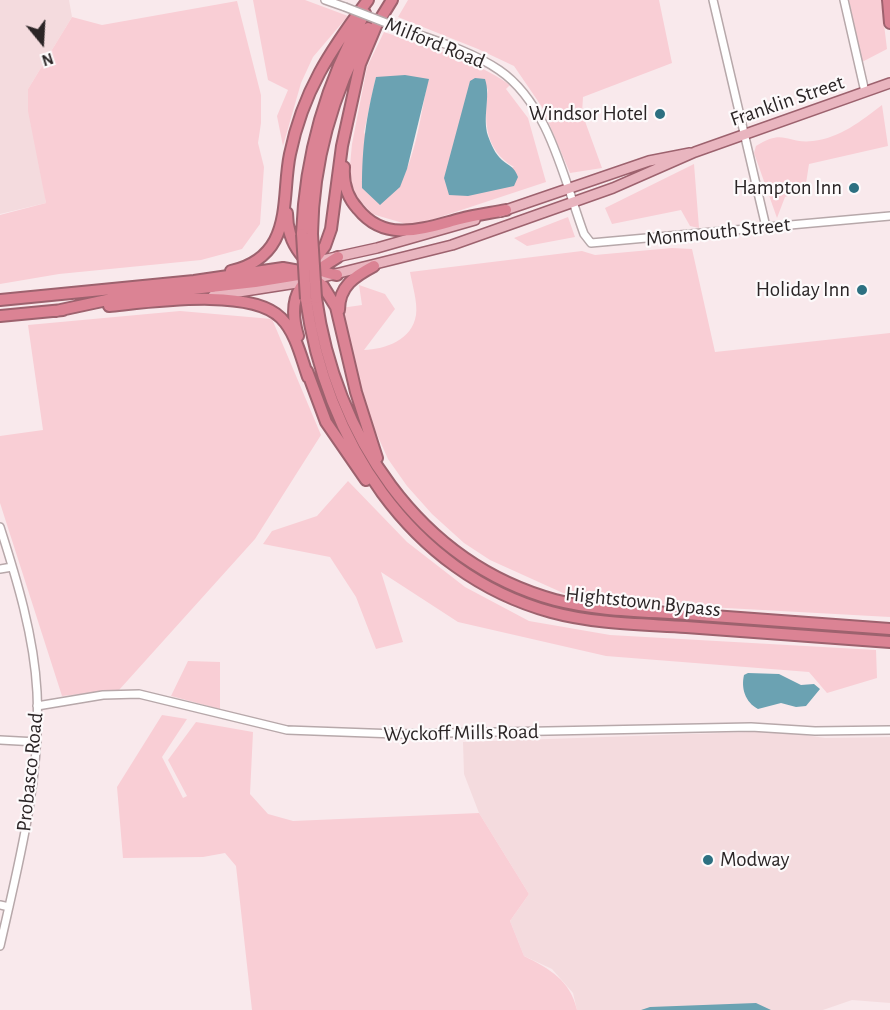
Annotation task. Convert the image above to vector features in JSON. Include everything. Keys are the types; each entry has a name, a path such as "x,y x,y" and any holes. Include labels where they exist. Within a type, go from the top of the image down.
{"highway":[{"path":"138,287 183,277 236,270 253,263 267,252 280,227 290,152 308,94 321,66 368,0"},
{"name":"Hightstown Bypass","path":"374,0 341,59 319,118 306,178 311,298 315,347 338,415 370,476 411,529 447,561 479,582 514,599 559,614 607,622 890,642"},
{"name":"Hightstown Bypass","path":"307,234 318,164 331,111 353,55 385,0"},
{"path":"308,376 294,317 295,297 311,271 331,229 340,158 353,89 367,45 392,0"},
{"path":"888,0 890,23"},
{"path":"353,89 344,174 350,198 365,217 383,227 410,231 506,210"},
{"path":"298,126 287,223 293,243 331,297 340,319"},
{"path":"56,311 121,297 238,285 311,271 338,257"},
{"path":"374,266 354,278 344,288 339,303 340,319 355,389 371,444 380,464 414,516"},
{"path":"1,299 138,287 283,268 337,275"},
{"name":"Hightstown Bypass","path":"311,298 331,368 354,426 381,475 414,516 443,542 482,569 520,588 567,602 623,610 890,629"},
{"path":"0,316 172,300 242,301 269,308 282,318 291,331 322,414 341,448 389,511 411,529"}],"main road":[{"name":"Franklin Street","path":"695,152 890,83"},
{"path":"338,257 433,233 660,158 695,152"},
{"path":"337,275 452,245 654,172 695,152"},
{"path":"172,300 311,271"}],"street":[{"name":"Milford Road","path":"326,0 477,58 512,80 529,99 543,122 573,203"},
{"path":"713,0 766,227"},
{"path":"844,0 865,92"},
{"name":"Monmouth Street","path":"573,203 586,239 596,244 890,216"},
{"name":"Probasco Road","path":"0,527 31,646 37,706 37,742 27,825 0,946"},
{"path":"0,569 12,567"},
{"name":"Wyckoff Mills Road","path":"37,706 103,695 139,694 287,730 396,734 751,727 815,731 886,730"},
{"path":"0,740 37,742"},
{"path":"0,905 9,907"}],"shaded area":[{"path":"0,0 69,0 72,17 28,89 46,203 0,214"},
{"path":"253,0 305,0 348,16 313,57 301,83 283,146 277,116 288,90 268,80"},
{"path":"408,0 659,0 672,63 583,97 582,113 602,168 570,173 542,107 514,66 398,17"},
{"path":"849,0 881,0 887,49 862,62"},
{"path":"237,1 261,95 258,143 264,167 260,224 242,249 201,260 59,274 0,284 0,215 46,203 28,111 28,89 72,17 102,25"},
{"path":"384,32 465,61 496,76 510,85 506,89 528,118 546,182 413,226 372,214 356,196 349,176 352,144 367,67","holes":["376,77 428,79 411,157 406,172 391,193 364,132","488,88 486,111 488,133 497,152 514,167 444,178"]},
{"path":"882,105 888,146 809,164 805,190 785,197 777,218 754,153 756,146 779,137 796,141 823,139 850,128"},
{"path":"694,164 699,228 690,226 681,210 612,224 605,208"},
{"path":"568,217 575,237 527,246 514,238"},
{"path":"672,248 692,249 715,352 890,333 890,617 671,605 563,593 490,560 464,543 432,514 407,486 388,459 362,401 341,308 362,305 359,285 385,294 395,309 364,350 381,348 397,342 414,324 416,305 410,272 582,251 595,255"},
{"path":"180,311 272,319 321,435 255,539 119,690 62,696 0,503 0,436 43,430 28,325"},
{"path":"348,481 407,542 465,587 529,621 610,635 876,650 877,678 827,693 809,672 606,656 458,622 381,572 403,642 376,649 356,597 330,557 263,544 272,531 317,516"},
{"path":"188,661 220,662 220,709 171,696"},
{"path":"162,715 187,719 162,757 183,798 187,796 168,760 196,722 253,732 250,794 268,814 293,821 479,813 529,894 510,921 524,956 550,971 564,983 577,1010 252,1010 236,866 225,853 203,857 123,858 117,787"},
{"path":"777,731 825,738 890,737 890,1003 852,1000 823,1010 577,1010 573,993 552,969 524,956 510,921 529,894 479,813 464,774 463,742"}],"water":[{"path":"405,75 429,79 407,169 400,187 380,205 362,188 365,132 370,106 376,77"},
{"path":"475,78 485,79 487,86 486,129 490,142 497,155 513,169 518,177 514,186 468,196 449,195 444,178 470,81"},
{"path":"748,673 779,674 801,685 814,684 820,689 806,706 796,707 781,703 758,709 747,699 744,690 744,675"},
{"path":"756,1003 771,1010 641,1010 650,1007"}],"place":[{"name":"Windsor Hotel","path":"660,114"},
{"name":"Hampton Inn","path":"854,188"},
{"name":"Holiday Inn","path":"862,290"},
{"name":"Modway","path":"708,860"}]}
